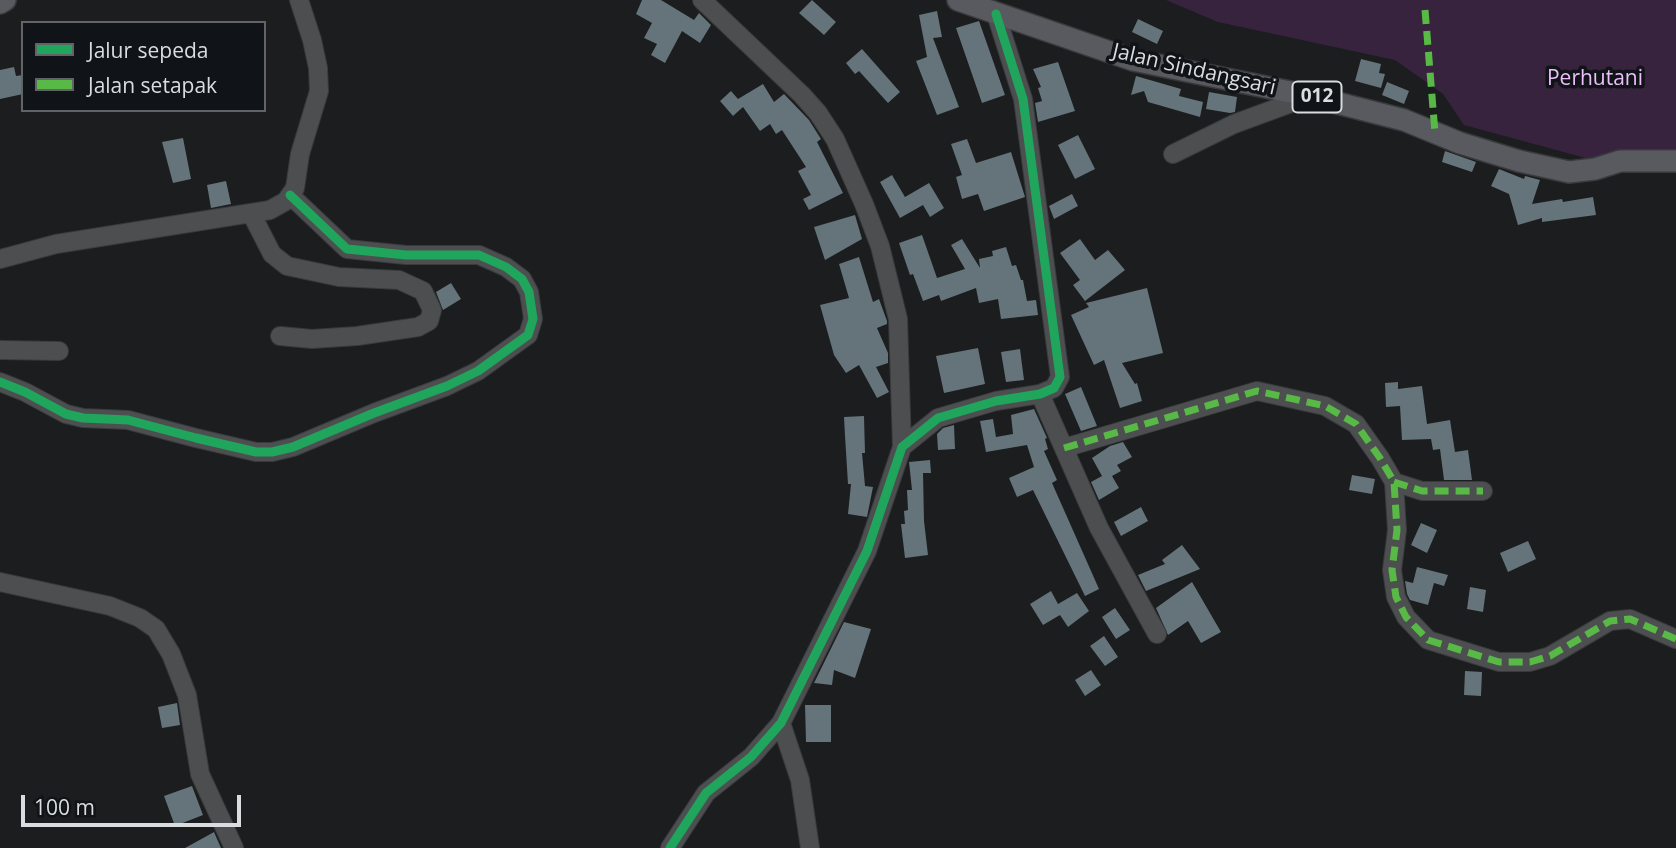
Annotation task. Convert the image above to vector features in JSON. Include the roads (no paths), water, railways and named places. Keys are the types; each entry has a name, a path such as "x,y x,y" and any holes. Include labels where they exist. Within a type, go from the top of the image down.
{"main road":[{"path":"0,3 5,0"},
{"name":"Jalan Sindangsari","path":"958,0 1133,60 1310,96 1404,120 1460,143 1519,161 1569,172 1620,162 1676,161"}],"street":[{"path":"0,259 55,244 270,211 286,201 295,188 300,154 319,91 318,68 312,40 299,0"},
{"path":"670,848 706,793 751,757 781,723 867,551 902,447 898,318 880,246 840,150 818,113 802,95 702,0"},
{"path":"902,447 938,418 996,401 1040,394 1054,388 1060,377 1023,99 996,13"},
{"path":"1173,154 1234,124 1310,96"},
{"path":"0,382 66,414 137,422 196,439 256,452 272,452 293,447 374,412 447,386 478,371 528,335 533,318 529,292 522,279 506,267 479,255 406,255 346,249 290,195"},
{"path":"251,213 272,254 287,266 339,277 399,280 422,291 432,310 429,321 418,327 312,339 280,336"},
{"path":"0,350 58,351"},
{"path":"1064,448 1257,391 1325,406 1356,424 1394,482 1398,530 1392,570 1396,597 1406,617 1428,640 1499,662 1530,662 1550,656 1610,621 1630,620 1676,639"},
{"path":"1040,394 1099,528 1157,634"},
{"path":"1394,482 1422,491 1483,491"},
{"path":"0,582 110,606 140,618 156,629 171,654 187,695 200,774 234,848"},
{"path":"781,723 800,780 810,848"}],"park label":[{"name":"Perhutani","path":"1595,79"}]}
